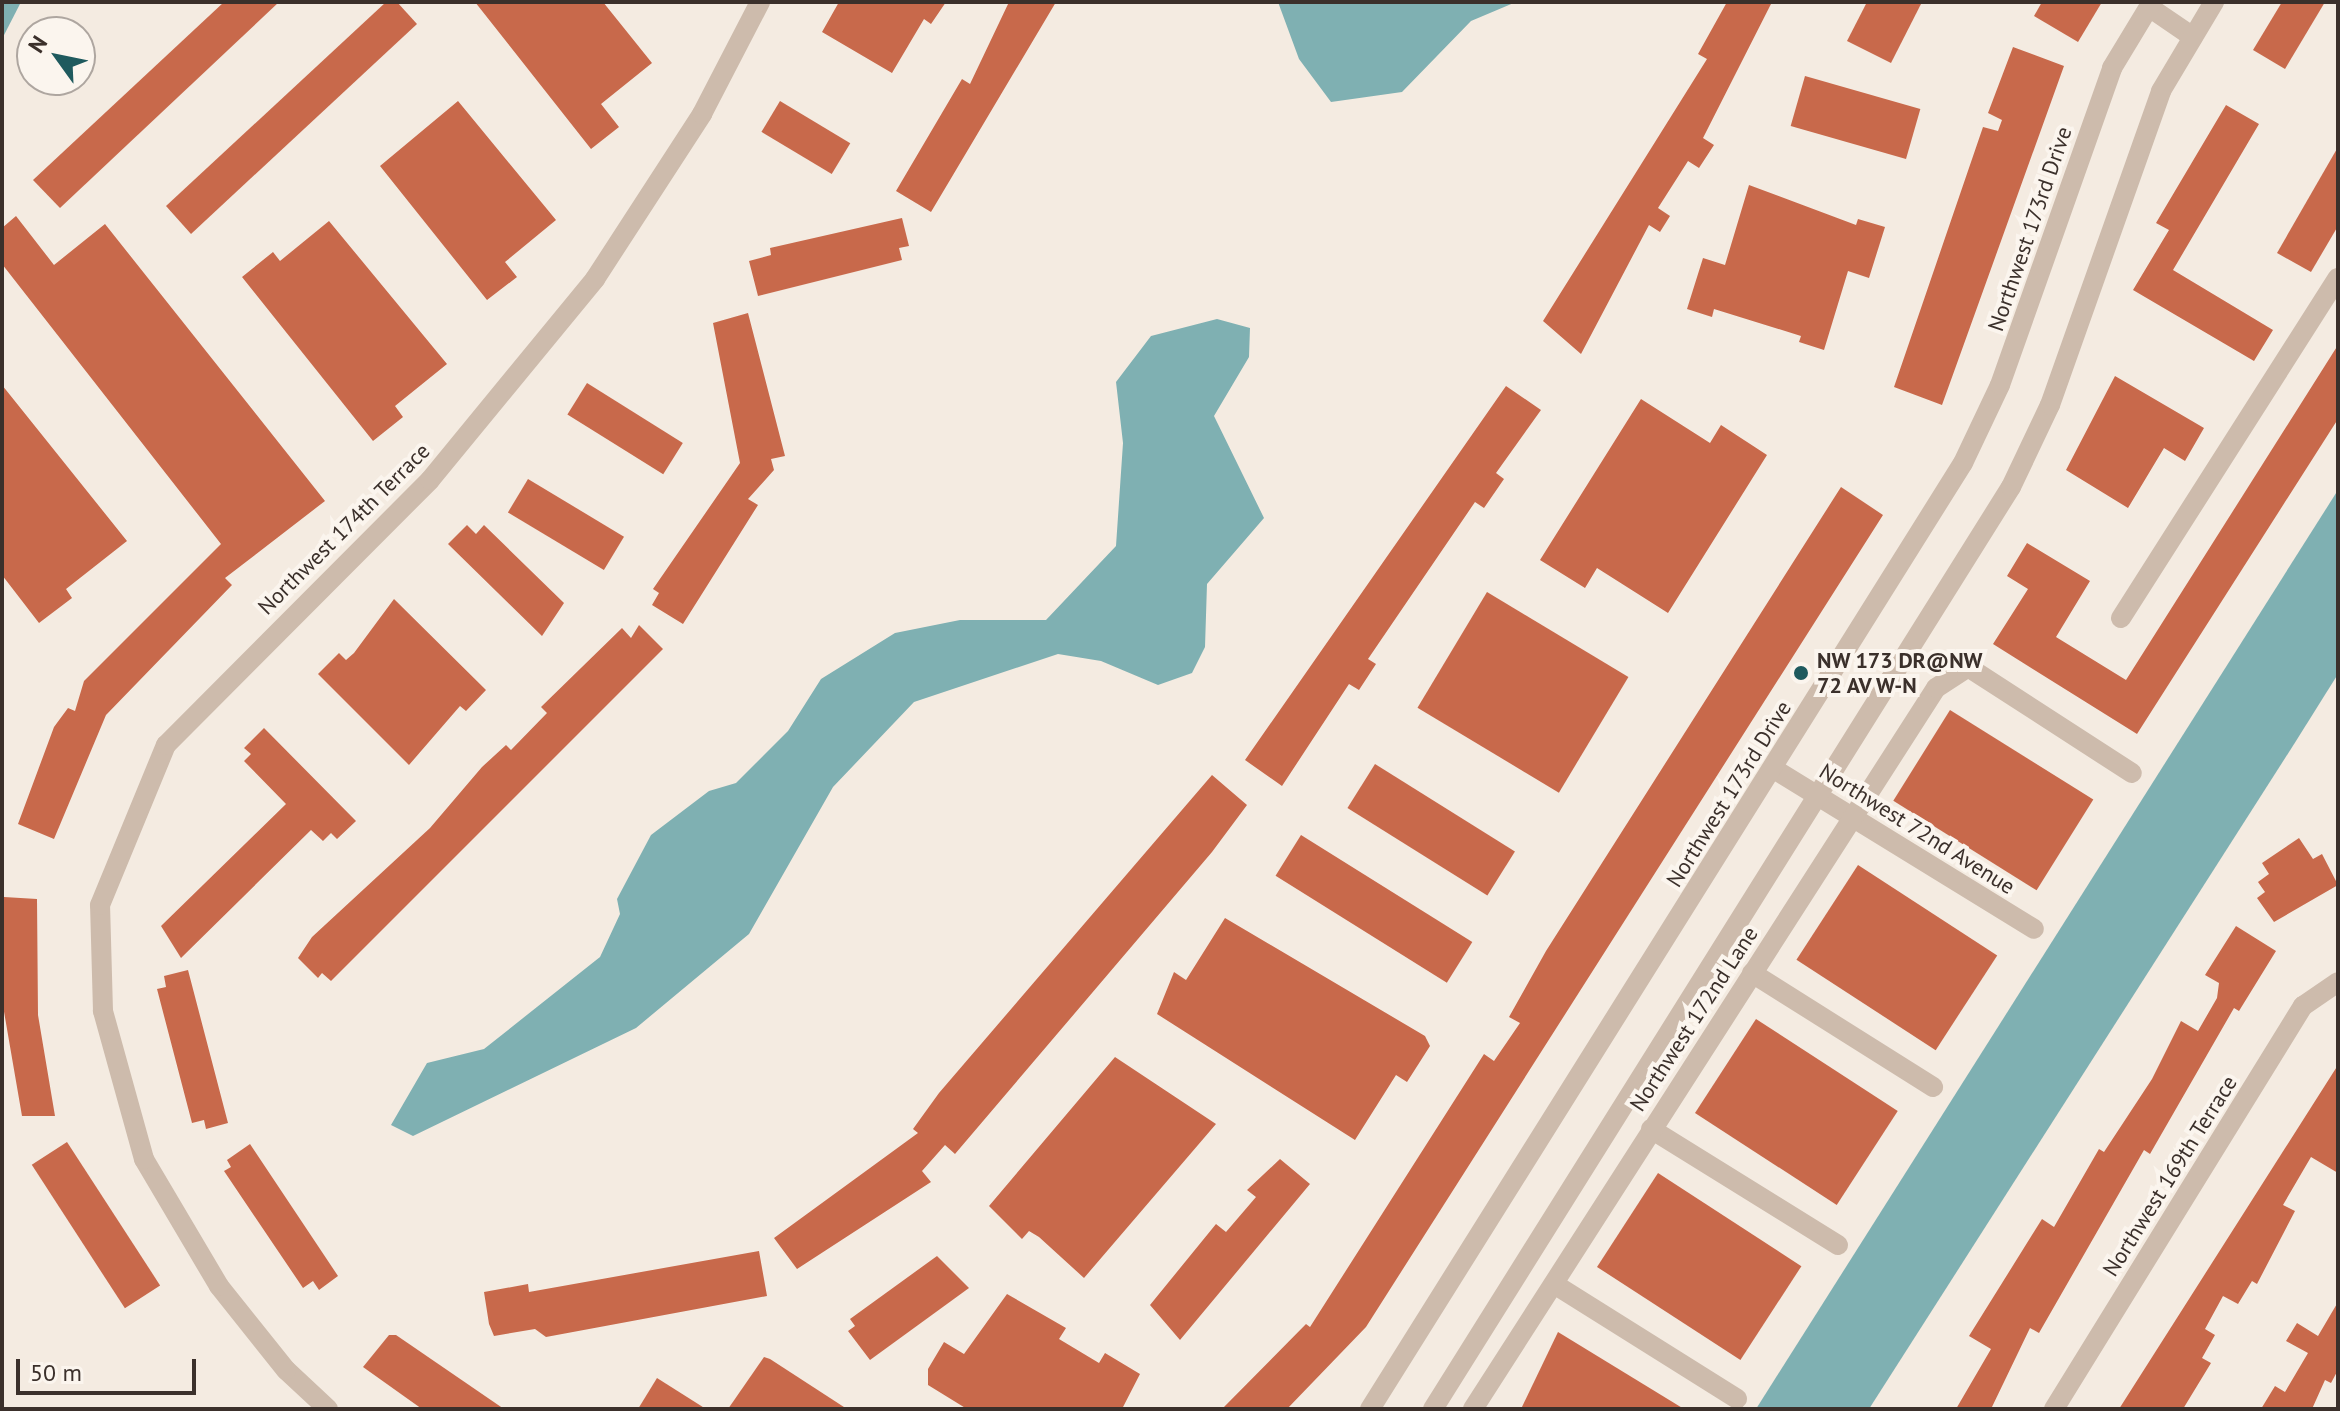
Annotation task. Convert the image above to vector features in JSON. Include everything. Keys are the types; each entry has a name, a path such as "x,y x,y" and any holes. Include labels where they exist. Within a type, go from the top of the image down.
{"street":[{"name":"Northwest 174th Terrace","path":"328,1409 286,1370 219,1286 144,1159 118,1083 103,1011 100,905 166,745 430,480 595,279 702,114 760,2"},
{"path":"1433,1409 2011,487 2050,405 2161,91 2214,2"},
{"path":"2150,5 2193,37"},
{"name":"Northwest 173rd Drive","path":"1370,1409 1963,463 2000,385 2112,68 2150,5"},
{"path":"2121,618 2338,278"},
{"name":"Northwest 172nd Lane","path":"1473,1409 1936,688 1968,667 2132,773"},
{"name":"Northwest 72nd Avenue","path":"1774,769 2034,929"},
{"path":"1752,973 1933,1087"},
{"name":"Northwest 169th Terrace","path":"2054,1409 2303,1006 2338,982"},
{"path":"1651,1129 1838,1245"},
{"path":"1554,1284 1737,1399"}],"water":[{"path":"2,2 21,2 2,39"},
{"path":"1278,2 1516,2 1471,21 1402,92 1331,102 1299,59"},
{"path":"1217,319 1250,328 1249,357 1214,416 1264,518 1207,584 1205,647 1192,673 1158,685 1101,661 1058,654 914,702 833,787 749,934 636,1028 413,1136 391,1125 427,1063 484,1049 600,957 620,914 617,899 651,835 709,791 736,783 788,731 821,679 895,633 960,620 1046,620 1116,546 1123,443 1116,382 1151,336"},
{"path":"2338,490 2338,674 2296,741 1869,1409 1756,1409"}],"building":[{"path":"224,2 279,2 60,208 33,180"},
{"path":"386,2 397,2 417,24 191,234 166,206"},
{"path":"475,2 603,2 652,63 601,104 619,127 591,149"},
{"path":"839,2 946,2 931,24 924,19 892,73 822,32"},
{"path":"1009,2 1056,2 931,212 896,191 962,79 970,84"},
{"path":"1727,2 1772,2 1703,138 1714,145 1699,168 1688,161 1658,208 1670,216 1660,232 1649,225 1581,354 1543,321 1707,59 1698,54"},
{"path":"1867,2 1922,2 1891,63 1847,41"},
{"path":"2042,2 2102,2 2078,42 2034,16"},
{"path":"2282,2 2325,2 2285,69 2253,50"},
{"path":"2013,47 2064,66 1942,405 1894,387 1983,127 1998,131 2002,120 1988,113"},
{"path":"1805,76 1920,109 1906,159 1791,126"},
{"path":"458,101 556,220 505,262 517,277 487,300 380,166"},
{"path":"780,101 850,143 832,174 761,132"},
{"path":"2226,105 2259,124 2173,270 2273,330 2254,361 2133,290 2169,230 2156,223"},
{"path":"2338,147 2338,226 2311,272 2277,253"},
{"path":"1749,185 1856,225 1858,219 1885,227 1869,278 1848,271 1824,350 1799,342 1801,336 1714,309 1712,317 1687,309 1703,258 1725,265"},
{"path":"16,216 54,265 105,224 325,501 225,578 232,585 106,715 54,839 18,824 54,727 68,708 75,711 84,681 221,544 2,264 2,228"},
{"path":"902,218 909,246 899,248 902,260 758,296 749,261 771,255 770,248"},
{"path":"329,221 447,364 395,406 403,417 373,441 242,277 273,252 280,261"},
{"path":"748,313 785,456 771,459 774,470 748,499 758,505 683,624 652,605 659,593 653,589 740,463 713,323"},
{"path":"2338,345 2338,419 2137,734 1993,644 2028,589 2007,576 2027,543 2090,581 2056,637 2126,680"},
{"path":"2115,376 2204,428 2185,461 2164,448 2128,508 2066,470"},
{"path":"587,383 683,443 663,474 567,414"},
{"path":"2,385 127,541 66,589 72,598 39,623 2,575"},
{"path":"1506,386 1541,410 1496,473 1504,479 1484,508 1475,502 1368,659 1376,664 1359,690 1349,684 1282,786 1245,760"},
{"path":"1641,399 1710,443 1721,425 1767,455 1668,613 1597,568 1585,588 1540,560"},
{"path":"528,479 624,537 604,570 508,512"},
{"path":"1841,487 1883,515 1366,1327 1287,1409 1222,1409 1306,1324 1310,1327 1484,1054 1494,1061 1520,1023 1509,1017 1546,951"},
{"path":"467,525 476,534 484,525 564,603 542,636 448,544"},
{"path":"1487,592 1628,677 1559,793 1417,708"},
{"path":"394,599 486,690 466,711 460,706 409,765 318,674 339,653 346,660 354,653"},
{"path":"639,625 663,649 331,981 322,973 318,978 298,958 312,937 430,828 482,767 506,745 511,750 547,713 541,707 622,628 631,638"},
{"path":"1950,710 2093,800 2037,890 1893,801"},
{"path":"264,728 356,821 337,839 331,833 323,841 311,830 181,958 161,926 286,804 244,761 251,754 244,748"},
{"path":"1375,764 1515,851 1487,896 1347,808"},
{"path":"1212,775 1247,805 1212,852 955,1154 945,1145 922,1171 931,1182 797,1269 774,1238 918,1133 913,1129 939,1093"},
{"path":"1301,835 1472,942 1447,983 1276,876"},
{"path":"2299,838 2313,859 2322,854 2338,885 2274,922 2257,898 2265,892 2258,882 2269,874 2262,863"},
{"path":"1858,865 1997,955 1936,1050 1796,960"},
{"path":"4,897 37,899 38,1015 55,1116 22,1116 2,1000"},
{"path":"1225,918 1425,1036 1430,1046 1407,1082 1396,1075 1355,1140 1157,1014 1174,972 1186,980"},
{"path":"2236,926 2276,951 2239,1011 2234,1008 2150,1154 2144,1150 2039,1333 2030,1328 1991,1409 1956,1409 1991,1349 1969,1336 2042,1219 2054,1227 2099,1149 2104,1152 2152,1079 2181,1021 2198,1031 2217,998 2219,983 2205,975"},
{"path":"188,970 228,1123 206,1129 204,1120 192,1123 157,989 166,987 164,976"},
{"path":"1756,1019 1898,1111 1837,1205 1695,1113"},
{"path":"1115,1057 1216,1124 1084,1278 1039,1237 1029,1231 1022,1239 989,1206"},
{"path":"2338,1065 2338,1173 2311,1157 2283,1205 2295,1211 2257,1284 2252,1281 2238,1304 2223,1296 2205,1329 2215,1335 2202,1358 2211,1363 2183,1409 2119,1409"},
{"path":"67,1142 160,1285 125,1308 32,1165"},
{"path":"250,1144 338,1276 319,1290 313,1281 303,1288 224,1171 231,1167 227,1160"},
{"path":"1280,1159 1310,1184 1180,1340 1150,1305 1216,1224 1226,1232 1256,1197 1247,1190"},
{"path":"1658,1173 1801,1266 1740,1360 1597,1267"},
{"path":"759,1251 767,1296 546,1337 535,1329 494,1336 489,1324 484,1292 528,1284 529,1292"},
{"path":"937,1256 969,1288 870,1360 848,1331 855,1326 850,1319"},
{"path":"1007,1294 1066,1328 1059,1339 1099,1363 1105,1353 1140,1374 1122,1409 967,1409 928,1385 928,1369 944,1342 964,1354"},
{"path":"2338,1302 2338,1370 2331,1383 2325,1380 2312,1409 2261,1409 2275,1386 2285,1392 2308,1353 2286,1341 2297,1323 2318,1336"},
{"path":"1558,1332 1684,1409 1521,1409"},
{"path":"389,1335 396,1335 504,1409 422,1409 363,1367"},
{"path":"764,1357 770,1359 847,1409 728,1409"},
{"path":"657,1378 706,1409 638,1409"}],"place":[{"name":"NW 173 DR@NW 72 AV W-N","path":"1801,673"}]}
